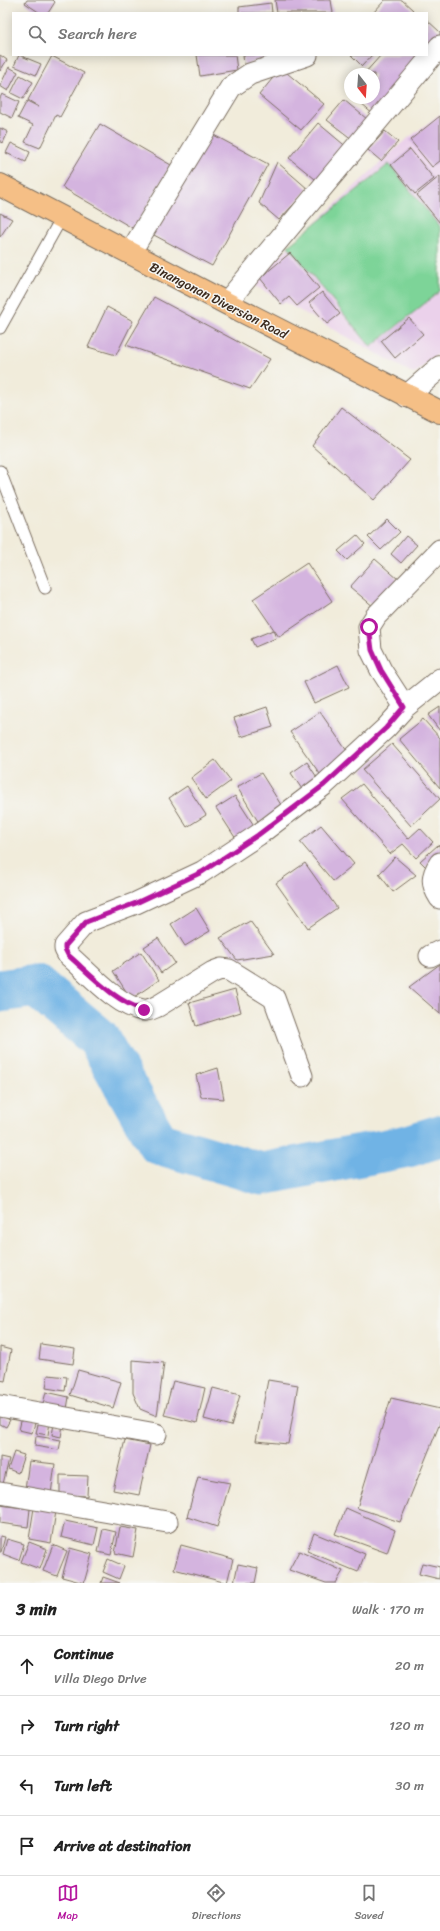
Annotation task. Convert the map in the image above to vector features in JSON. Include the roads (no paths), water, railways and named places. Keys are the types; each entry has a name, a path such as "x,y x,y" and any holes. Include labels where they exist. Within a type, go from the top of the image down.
{"main road":[{"name":"Binangonan Diversion Road","path":"0,185 226,303 440,412"}],"street":[{"path":"226,303 440,46"},
{"path":"130,253 231,87 250,74 304,56"},
{"path":"407,396 440,367"},
{"path":"404,707 381,670 372,650 369,627 376,616 440,550"},
{"path":"302,1076 274,998 229,970 221,969 213,972 151,1010 144,1010 132,1007 115,997 68,955 65,946 86,922 136,903 202,872 258,835 324,785 386,728 404,707 440,679"},
{"path":"440,863 433,873 434,889 440,898"},
{"path":"0,1406 156,1434"},
{"path":"0,1493 167,1522"}],"lane":[{"path":"0,328 62,217"},
{"path":"0,471 45,588"}],"waterway":[{"path":"0,991 36,986 98,1038 158,1143 262,1174 408,1146 440,1136"}]}
